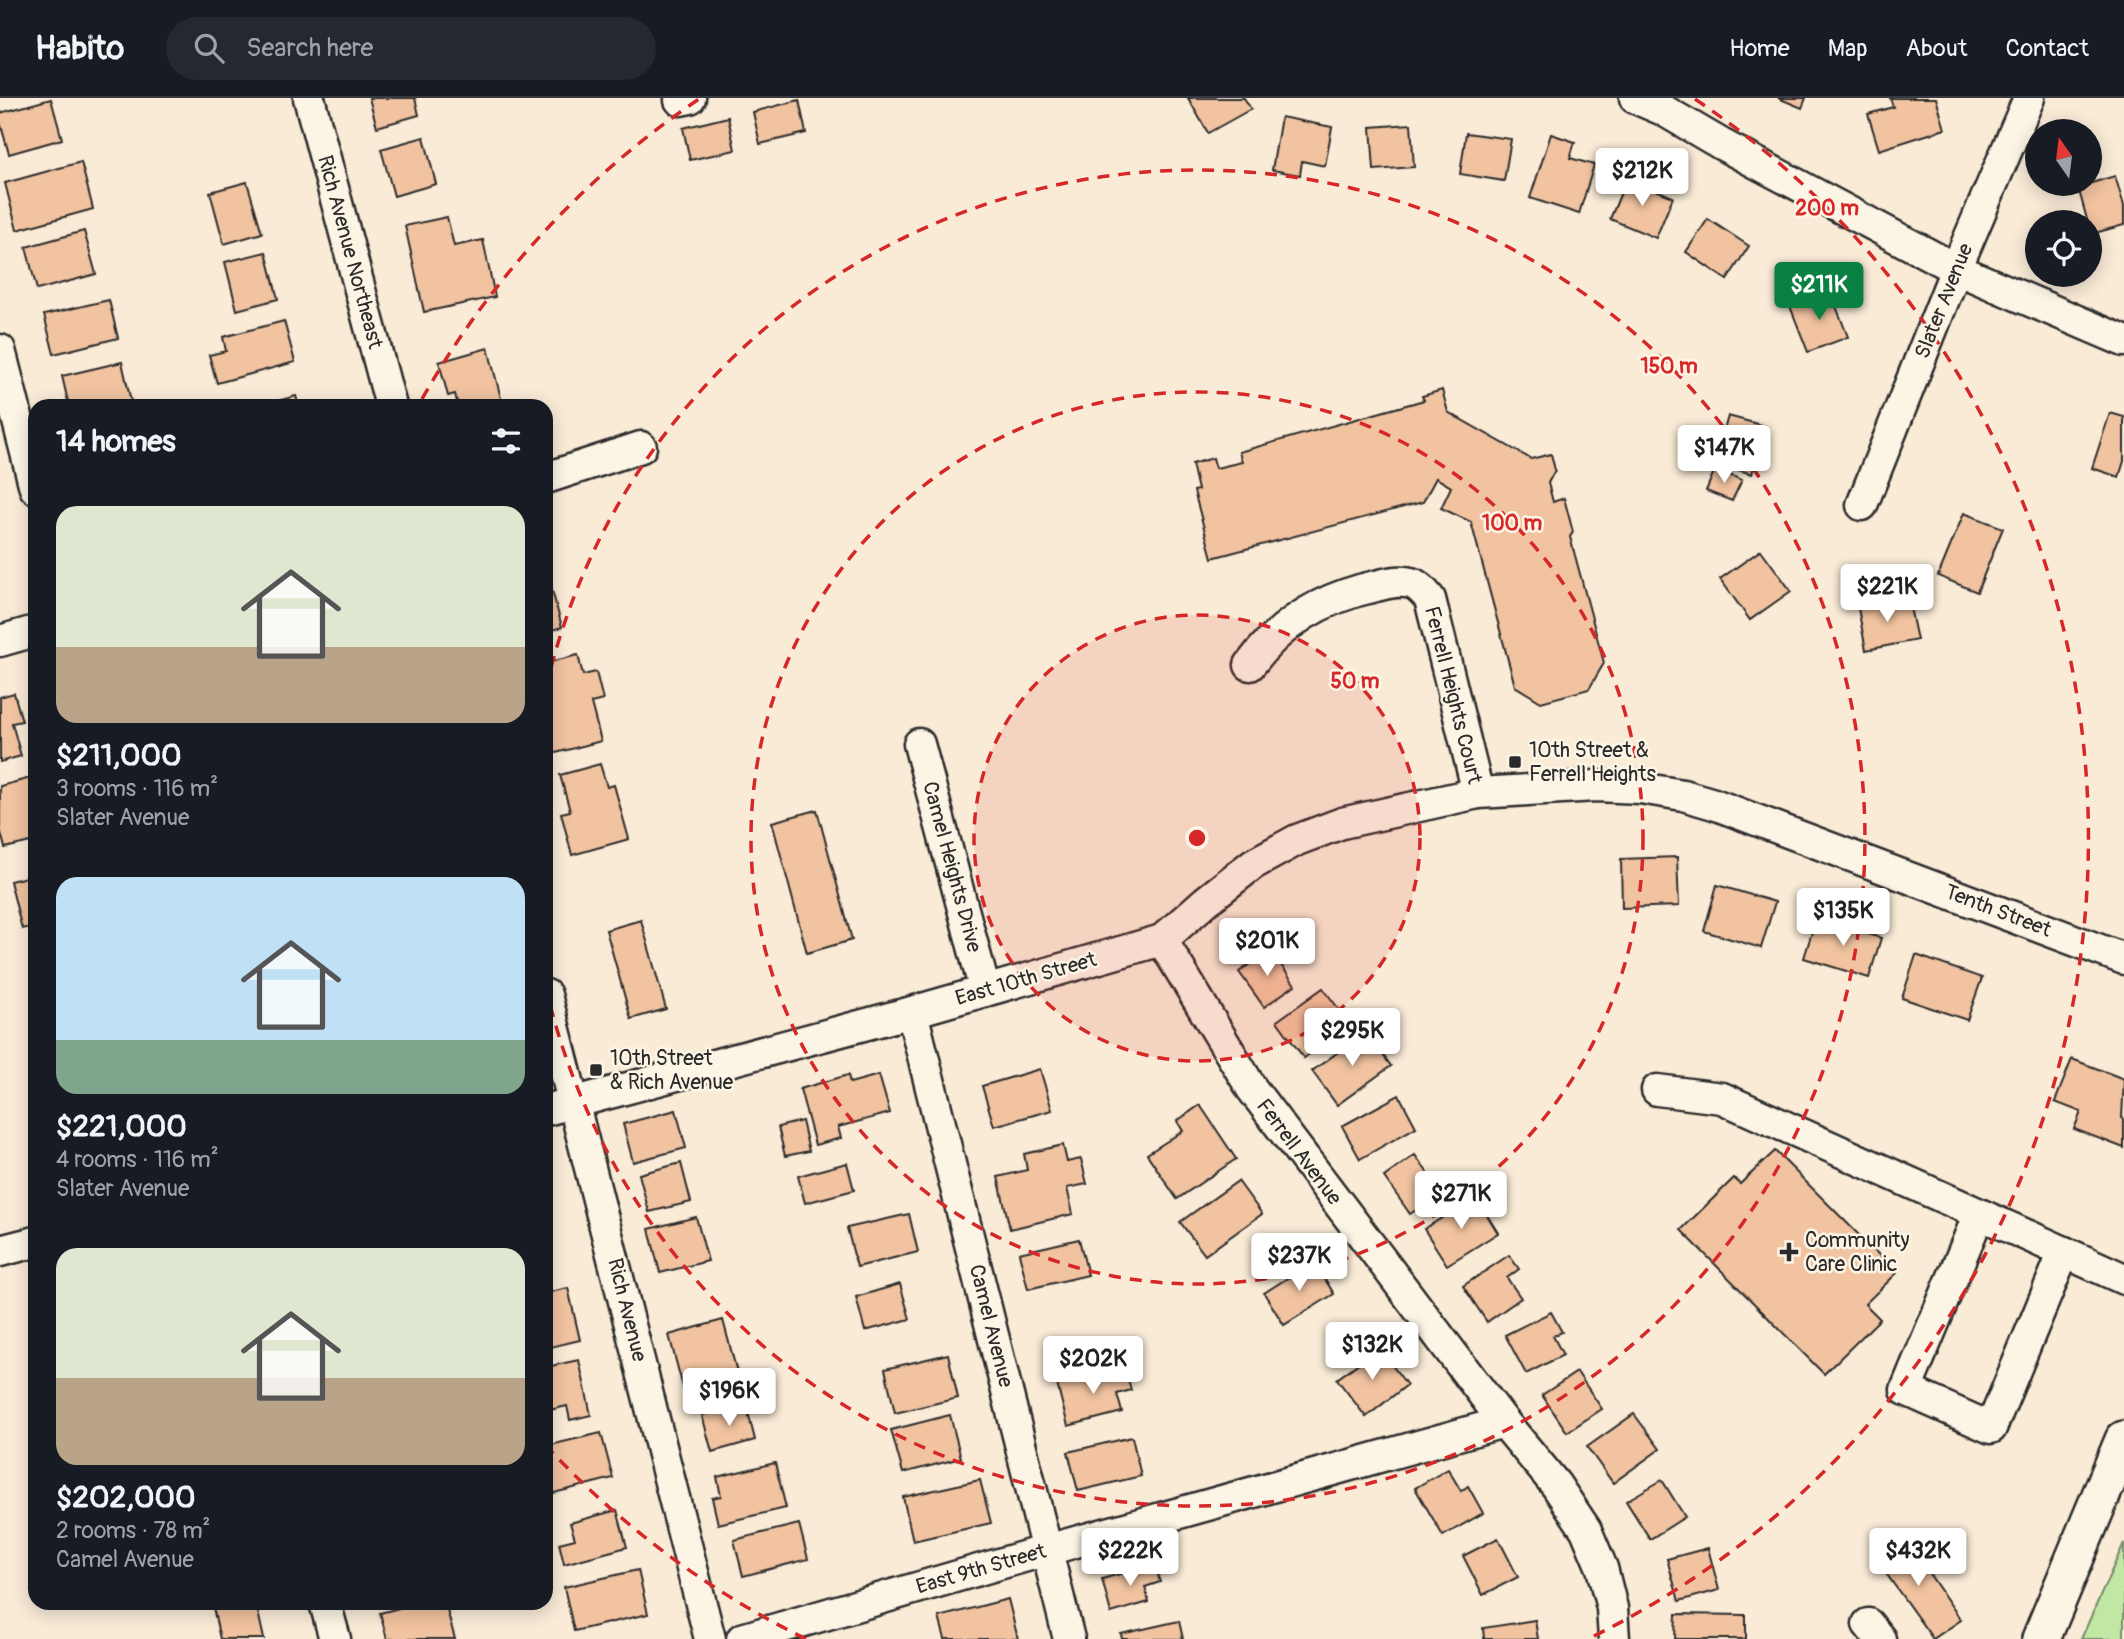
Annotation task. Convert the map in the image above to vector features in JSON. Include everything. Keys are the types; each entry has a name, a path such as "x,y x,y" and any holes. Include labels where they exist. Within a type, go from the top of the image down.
{"main road":[{"path":"2041,1639 2124,1440"}],"street":[{"name":"Rich Avenue Northeast","path":"309,98 389,399"},
{"path":"1635,98 1663,110 1721,144 1956,269 2124,341"},
{"name":"Slater Avenue","path":"1862,505 1956,269 2029,98"},
{"path":"0,350 28,460"},
{"path":"553,476 640,447"},
{"name":"Ferrell Heights Court","path":"1250,665 1263,647 1282,629 1304,613 1328,601 1353,591 1395,581 1415,584 1430,598 1478,793"},
{"path":"0,641 28,633"},
{"name":"Camel Heights Drive","path":"919,744 985,991"},
{"name":"Tenth Street","path":"1478,793 1596,786 1629,787 1683,795 1714,804 2124,959"},
{"name":"East 10th Street","path":"553,1108 912,1013 1162,940 1253,864 1297,839 1342,823 1478,793"},
{"name":"Ferrell Avenue","path":"1162,940 1252,1089 1504,1422 1556,1485 1586,1530 1602,1568 1612,1608 1614,1639"},
{"name":"Camel Avenue","path":"912,1013 1069,1639"},
{"path":"553,1021 575,1103"},
{"path":"1657,1090 1722,1098 2124,1279"},
{"name":"Rich Avenue","path":"575,1103 710,1639"},
{"path":"1979,1214 1906,1390 1991,1428 2064,1252"},
{"path":"0,1251 28,1244"},
{"name":"East 9th Street","path":"742,1639 1504,1422"},
{"path":"327,1610 335,1639"}],"green space":[{"path":"2124,1543 2124,1639 2081,1639"}],"building":[{"path":"369,98 415,98 419,115 377,127"},
{"path":"1188,98 1244,98 1251,109 1208,133"},
{"path":"1778,98 1806,98 1802,108"},
{"path":"1890,98 1936,98 1945,129 1879,150 1868,114 1893,107"},
{"path":"51,99 62,139 9,154 0,113"},
{"path":"799,100 806,133 760,144 753,112"},
{"path":"728,117 735,150 690,160 683,128"},
{"path":"1281,117 1332,127 1325,166 1302,161 1300,175 1272,170"},
{"path":"1411,124 1414,167 1374,170 1371,127"},
{"path":"1466,133 1511,139 1504,181 1460,174"},
{"path":"1551,134 1575,142 1570,158 1594,165 1579,214 1530,198"},
{"path":"424,137 436,184 394,196 381,149"},
{"path":"81,162 93,209 17,230 5,183"},
{"path":"2115,176 2124,206 2124,225 2102,231 2102,210 2084,210 2080,196 2102,196 2102,180"},
{"path":"1627,178 1673,197 1656,238 1610,219"},
{"path":"247,182 262,233 224,244 210,192"},
{"path":"447,217 454,246 483,240 495,297 424,312 405,226"},
{"path":"1708,219 1749,246 1727,280 1686,252"},
{"path":"84,231 96,274 37,290 26,247"},
{"path":"266,252 278,299 237,310 225,262"},
{"path":"1830,291 1848,337 1808,352 1790,306"},
{"path":"109,300 118,338 54,354 44,315"},
{"path":"284,321 295,362 217,383 209,355 226,351 223,337"},
{"path":"488,348 501,399 456,399 455,394 448,396 439,362"},
{"path":"122,362 130,399 67,399 62,376"},
{"path":"1442,390 1448,412 1531,459 1551,454 1555,470 1548,483 1553,502 1564,498 1573,532 1570,537 1604,663 1589,689 1541,702 1515,686 1471,522 1441,508 1451,487 1436,478 1423,502 1212,558 1194,491 1198,490 1192,464 1213,458 1216,468 1242,462 1239,452 1424,400 1422,396"},
{"path":"2110,413 2124,417 2124,461 2119,477 2092,468"},
{"path":"1728,416 1765,426 1752,474 1715,463"},
{"path":"1715,469 1742,480 1732,501 1706,491"},
{"path":"1964,513 2003,528 1977,592 1938,576"},
{"path":"1761,550 1791,591 1750,620 1720,579"},
{"path":"553,594 562,627 553,630"},
{"path":"1908,598 1917,640 1866,650 1858,608"},
{"path":"578,655 583,675 596,672 603,700 591,703 601,741 553,754 553,661"},
{"path":"14,693 22,721 12,723 21,756 0,762 0,697"},
{"path":"600,764 607,787 614,785 629,839 572,855 561,813 570,811 560,775"},
{"path":"28,779 28,843 5,848 0,829 0,786"},
{"path":"817,810 852,940 807,953 772,822"},
{"path":"1677,857 1679,906 1622,908 1621,859"},
{"path":"28,877 28,928 22,929 10,881"},
{"path":"1717,885 1775,902 1761,948 1704,931"},
{"path":"1816,919 1881,938 1869,978 1804,958"},
{"path":"641,920 666,1009 631,1019 606,930"},
{"path":"1270,949 1295,985 1264,1007 1239,972"},
{"path":"1916,955 1982,978 1967,1020 1902,998"},
{"path":"1323,988 1350,1024 1304,1058 1277,1021"},
{"path":"1366,1032 1391,1066 1337,1105 1312,1071"},
{"path":"2072,1059 2124,1079 2124,1148 2074,1129 2081,1112 2055,1102"},
{"path":"1040,1069 1052,1110 994,1126 982,1086"},
{"path":"848,1075 850,1083 879,1075 890,1113 838,1127 841,1138 815,1145 800,1089"},
{"path":"1399,1095 1416,1127 1360,1159 1342,1126"},
{"path":"1200,1105 1236,1159 1177,1199 1147,1154 1183,1131 1177,1121"},
{"path":"676,1110 686,1148 633,1162 623,1124"},
{"path":"802,1121 809,1151 785,1156 778,1127"},
{"path":"1063,1145 1067,1162 1081,1159 1087,1184 1067,1188 1073,1214 1010,1229 998,1177 1027,1170 1024,1154"},
{"name":"Community Care Clinic","path":"1775,1151 1897,1273 1865,1304 1880,1319 1824,1374 1681,1230 1734,1178 1740,1184"},
{"path":"1415,1155 1442,1193 1410,1214 1384,1177"},
{"path":"681,1163 691,1202 649,1212 639,1174"},
{"path":"847,1163 854,1190 805,1203 798,1176"},
{"path":"1238,1181 1262,1214 1205,1255 1180,1222"},
{"path":"1476,1197 1498,1233 1447,1265 1424,1229"},
{"path":"909,1214 918,1252 857,1267 847,1228"},
{"path":"696,1217 708,1261 660,1273 649,1229"},
{"path":"1079,1239 1088,1275 1028,1289 1019,1253"},
{"path":"1509,1255 1519,1269 1507,1278 1521,1298 1487,1322 1463,1286"},
{"path":"1314,1261 1334,1294 1284,1325 1264,1293"},
{"path":"900,1284 910,1319 865,1331 856,1297"},
{"path":"568,1288 580,1340 553,1346 553,1291"},
{"path":"1551,1312 1562,1332 1553,1336 1563,1355 1526,1374 1505,1335"},
{"path":"723,1320 739,1380 685,1395 669,1335"},
{"path":"1379,1348 1407,1385 1366,1417 1337,1379"},
{"path":"948,1354 958,1398 895,1413 885,1369"},
{"path":"579,1360 591,1415 570,1420 567,1406 553,1409 553,1366"},
{"path":"1124,1366 1131,1390 1117,1394 1122,1412 1068,1426 1057,1384"},
{"path":"1577,1372 1602,1409 1567,1432 1542,1395"},
{"path":"746,1404 755,1440 712,1452 702,1415"},
{"path":"1634,1414 1660,1449 1613,1483 1587,1447"},
{"path":"950,1415 961,1458 903,1473 891,1430"},
{"path":"601,1433 613,1478 553,1493 553,1444"},
{"path":"1132,1437 1141,1476 1078,1491 1068,1452"},
{"path":"775,1463 786,1508 718,1524 712,1498 721,1496 717,1477"},
{"path":"1448,1469 1461,1491 1468,1486 1483,1513 1443,1536 1415,1488"},
{"path":"980,1480 991,1523 913,1541 903,1497"},
{"path":"1662,1480 1685,1517 1650,1539 1626,1501"},
{"path":"617,1510 627,1547 564,1564 559,1543 575,1539 570,1523"},
{"path":"799,1524 808,1559 743,1576 734,1540"},
{"path":"1904,1537 1961,1620 1933,1639 1875,1558"},
{"path":"1498,1538 1518,1577 1483,1595 1463,1556"},
{"path":"1708,1548 1719,1590 1679,1601 1667,1559"},
{"path":"1155,1564 1160,1582 1145,1587 1149,1602 1111,1613 1102,1579"},
{"path":"638,1570 648,1614 574,1631 564,1587"},
{"path":"1008,1599 1018,1639 945,1639 939,1617"},
{"path":"214,1610 258,1610 264,1639 220,1639"},
{"path":"391,1610 447,1610 455,1639 387,1639 380,1613"},
{"path":"1676,1614 1746,1615 1746,1639 1675,1639"},
{"path":"1535,1620 1538,1639 1484,1639 1483,1628"},
{"path":"1179,1621 1183,1639 1122,1639 1121,1634"}],"place":[{"name":"10th Street & Ferrell Heights","path":"1515,762"},
{"name":"10th Street & Rich Avenue","path":"596,1070"},
{"name":"Community Care Clinic","path":"1789,1252"}]}
